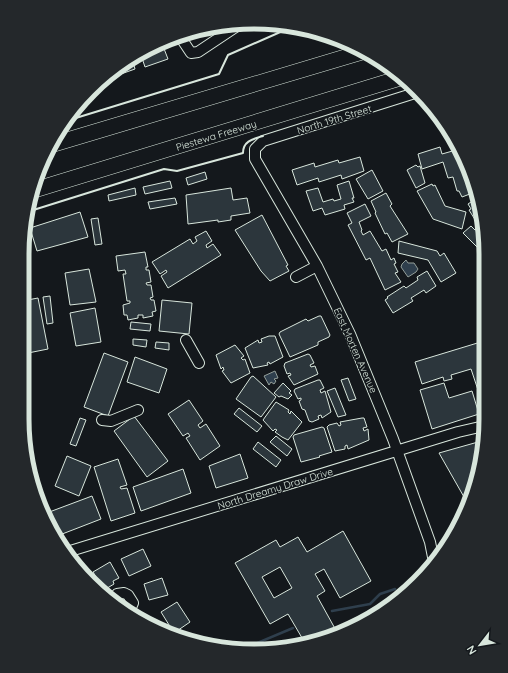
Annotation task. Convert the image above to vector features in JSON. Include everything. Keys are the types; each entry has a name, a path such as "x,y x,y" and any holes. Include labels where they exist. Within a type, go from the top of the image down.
{"highway":[{"path":"58,143 357,54"},
{"name":"Piestewa Freeway","path":"39,189 396,79"}],"street":[{"path":"183,41 191,53 198,52 231,30"},
{"name":"North 19th Street","path":"255,149 263,141 413,95"},
{"name":"East Morten Avenue","path":"255,149 255,159 317,266 350,334 397,451 430,542 433,556"},
{"path":"296,277 317,266"},
{"path":"186,340 199,363"},
{"path":"102,420 111,421 138,410"},
{"name":"North Dreamy Draw Drive","path":"71,551 458,432 479,427"},
{"path":"115,596 117,594 128,595 133,603 131,607"}],"water":[{"path":"406,260 408,263 414,263 418,269 408,277 401,267"},
{"path":"275,371 278,378 274,379 276,381 274,384 271,382 269,385 264,376"}],"building":[{"path":"164,48 168,59 145,67 142,59"},
{"path":"134,64 135,69 121,74 120,73"},
{"path":"440,147 442,154 454,151 463,171 470,194 462,197 459,191 457,191 453,177 448,178 443,162 422,169 418,154"},
{"path":"360,157 364,171 342,179 341,175 319,182 318,178 297,185 292,170 314,163 315,167 338,160 339,163"},
{"path":"416,165 418,167 420,166 425,183 416,188 407,170"},
{"path":"372,170 383,191 368,199 356,179"},
{"path":"205,172 207,179 188,185 186,178"},
{"path":"170,181 172,188 145,194 143,187"},
{"path":"349,181 354,202 344,205 345,209 325,215 322,208 313,211 306,191 318,188 323,202 333,199 334,201 341,199 337,185"},
{"path":"432,184 433,186 435,185 445,206 466,212 462,229 433,219 417,191"},
{"path":"135,188 136,195 109,201 108,195"},
{"path":"231,188 233,200 247,198 250,213 231,216 231,220 218,222 218,220 188,224 186,195"},
{"path":"386,193 392,204 390,206 408,234 392,242 387,233 385,234 371,201"},
{"path":"175,198 177,204 150,209 148,202"},
{"path":"472,201 477,222 469,210 471,209 468,204"},
{"path":"365,204 371,216 359,222 361,231 363,235 370,231 382,251 386,249 391,260 394,258 396,263 394,264 398,272 395,273 401,282 385,290 370,258 366,260 348,225 352,223 347,213"},
{"path":"80,212 88,237 37,251 31,228"},
{"path":"262,215 288,265 286,266 289,271 270,281 261,271 235,230"},
{"path":"98,218 102,244 95,245 91,219"},
{"path":"471,226 475,230 477,229 479,247 478,248 463,233"},
{"path":"206,231 212,241 206,245 207,248 213,244 221,255 168,288 161,276 167,272 166,270 160,274 152,262 190,239 193,244 197,241 195,237"},
{"path":"399,241 437,251 440,256 444,253 456,273 441,282 428,260 398,253"},
{"path":"145,252 148,267 146,267 146,270 149,270 151,282 146,283 147,285 151,285 153,297 150,298 151,300 154,300 156,311 152,312 153,316 143,318 143,315 138,315 138,318 128,320 127,315 124,315 123,305 130,303 130,301 127,301 123,274 126,274 125,270 118,271 116,256"},
{"path":"89,269 96,302 70,305 65,273"},
{"path":"427,271 436,286 426,293 424,290 411,298 413,301 393,313 385,300 388,298 387,297 404,286 406,288 418,280 417,277"},
{"path":"50,296 53,323 47,324 43,297"},
{"path":"38,298 48,349 29,353 29,300"},
{"path":"162,300 192,303 189,334 159,331"},
{"path":"95,308 101,342 76,346 70,313"},
{"path":"321,316 330,335 329,337 318,342 318,345 290,357 279,334 280,332 306,319 308,321"},
{"path":"131,322 151,324 150,331 130,329"},
{"path":"269,336 275,336 283,357 270,364 269,362 267,363 268,365 253,368 245,348 258,340 259,343 262,342 261,339"},
{"path":"133,339 147,340 146,347 133,345"},
{"path":"156,342 169,343 169,350 155,348"},
{"path":"479,343 479,393 471,369 451,375 452,379 444,381 443,377 422,384 415,362"},
{"path":"235,345 244,356 241,358 243,360 245,359 250,373 231,383 222,371 224,370 223,367 221,369 216,355"},
{"path":"104,353 128,362 108,416 84,407"},
{"path":"308,354 314,363 310,365 311,367 315,366 318,374 294,385 288,376 291,375 290,373 287,374 284,366 285,363"},
{"path":"135,357 167,369 159,393 127,382"},
{"path":"253,376 276,397 261,417 236,399"},
{"path":"348,378 356,399 349,401 341,380"},
{"path":"320,380 324,388 320,390 321,393 325,391 331,412 322,418 321,415 318,416 319,419 312,422 309,421 305,410 302,409 299,401 301,398 298,399 294,391 295,389"},
{"path":"283,383 291,391 289,393 292,395 288,399 281,396 279,397 274,393"},
{"path":"444,383 449,398 472,391 479,414 432,429 420,390"},
{"path":"335,388 346,415 338,417 327,391"},
{"path":"189,400 203,421 198,425 200,428 206,424 220,446 200,460 186,438 190,436 188,433 183,436 168,414"},
{"path":"276,402 289,410 288,412 290,414 291,411 302,422 288,440 275,432 277,430 275,429 273,431 263,420"},
{"path":"239,408 262,426 257,432 234,414"},
{"path":"134,416 168,461 147,477 114,431"},
{"path":"80,418 86,420 76,446 70,444"},
{"path":"364,418 367,427 363,428 364,431 368,429 369,440 348,449 347,445 345,446 345,449 335,451 327,427 337,423 339,426 341,425 340,422"},
{"path":"322,427 324,428 332,452 301,462 293,437 294,435"},
{"path":"276,436 292,449 287,456 270,442"},
{"path":"258,442 281,460 276,467 253,449"},
{"path":"478,442 475,463 464,497 439,453"},
{"path":"240,454 248,478 216,488 209,466"},
{"path":"67,456 91,466 79,496 55,486"},
{"path":"118,459 127,485 120,487 121,489 127,488 135,513 111,521 94,467"},
{"path":"183,469 191,493 141,511 133,487"},
{"path":"92,496 101,519 61,535 49,512"},
{"path":"343,531 371,581 340,598 324,569 315,574 325,591 317,596 335,629 302,639 288,614 270,624 235,563 276,540 280,547 298,537 307,552","holes":["280,567 292,588 274,598 262,577"]},
{"path":"143,549 151,566 129,576 121,559"},
{"path":"110,562 119,578 113,581 114,584 107,588 99,581 93,572"},
{"path":"162,578 168,595 149,600 144,584"},
{"path":"177,602 190,622 178,630 171,628 161,612"}],"waterway":[{"path":"332,611 370,604 380,594 395,589"},
{"path":"255,644 293,628"}],"wall":[{"path":"74,119 219,74 228,55 283,31"},
{"path":"33,210 164,169 177,171 243,153 243,149 249,141 263,136"}]}
